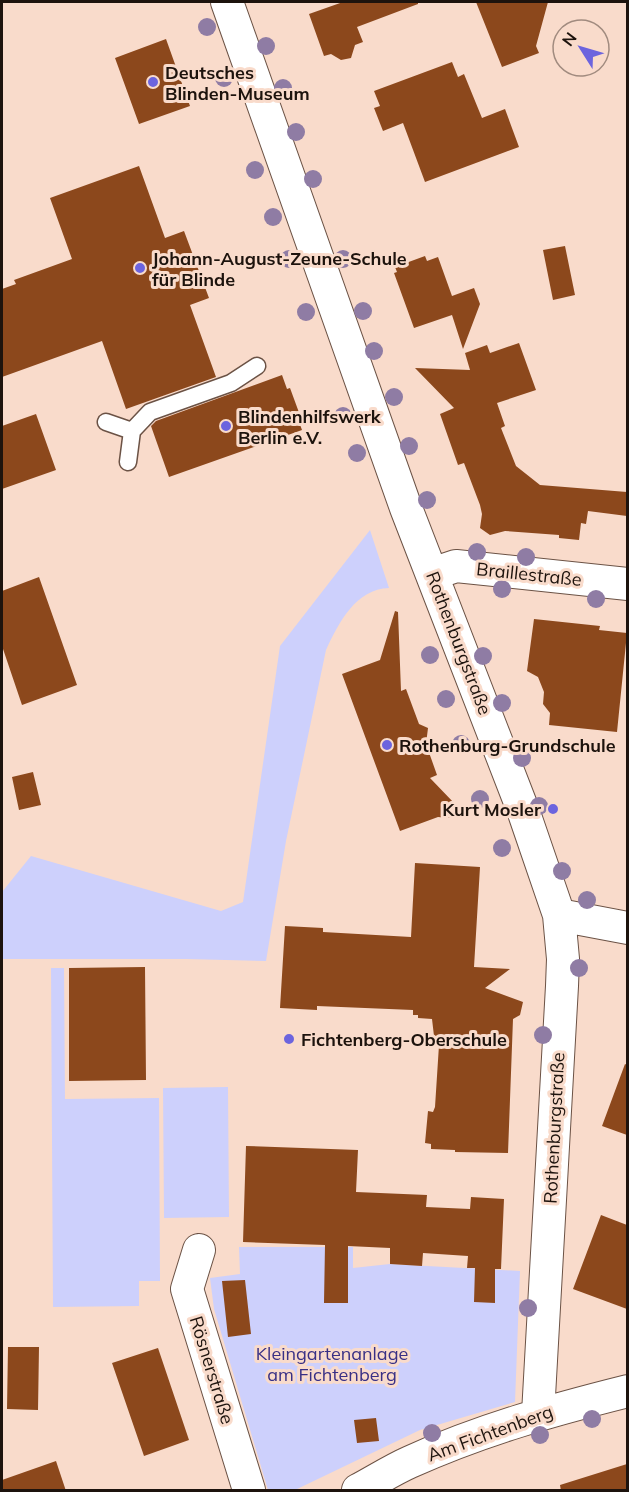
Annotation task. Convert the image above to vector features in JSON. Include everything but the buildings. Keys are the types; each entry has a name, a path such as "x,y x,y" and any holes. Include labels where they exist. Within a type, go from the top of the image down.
{"street":[{"name":"Rothenburgstraße","path":"227,2 406,508 523,810 559,915 563,959 562,986 538,1414"},
{"name":"Braillestraße","path":"432,574 456,566 627,584"},
{"path":"559,915 627,928"},
{"name":"Rösnerstraße","path":"199,1250 187,1289 249,1491"},
{"name":"Am Fichtenberg","path":"358,1491 409,1462 495,1428 538,1414 627,1391"}],"lane":[{"path":"128,462 132,431 150,412 231,383 256,366"},
{"path":"106,422 132,431"}],"green space":[{"path":"370,530 389,588 367,594 358,601 343,618 326,650 286,841 266,961 2,959 2,892 31,856 221,911 243,902 280,646"},
{"path":"51,968 64,968 65,1099 159,1098 160,1281 139,1281 139,1306 53,1307"},
{"path":"228,1087 229,1217 164,1218 163,1088"},
{"name":"Kleingartenanlage am Fichtenberg","path":"239,1247 353,1247 353,1268 390,1264 520,1271 515,1402 420,1430 295,1490 268,1490 214,1309 210,1278 240,1274"}],"place":[{"name":"Deutsches Blinden-Museum","path":"153,82"},
{"name":"Johann-August-Zeune-Schule für Blinde","path":"140,268"},
{"name":"Blindenhilfswerk Berlin e.V.","path":"226,426"},
{"name":"Rothenburg-Grundschule","path":"387,745"},
{"name":"Kurt Mosler","path":"553,809"},
{"name":"Fichtenberg-Oberschule","path":"289,1039"}]}
